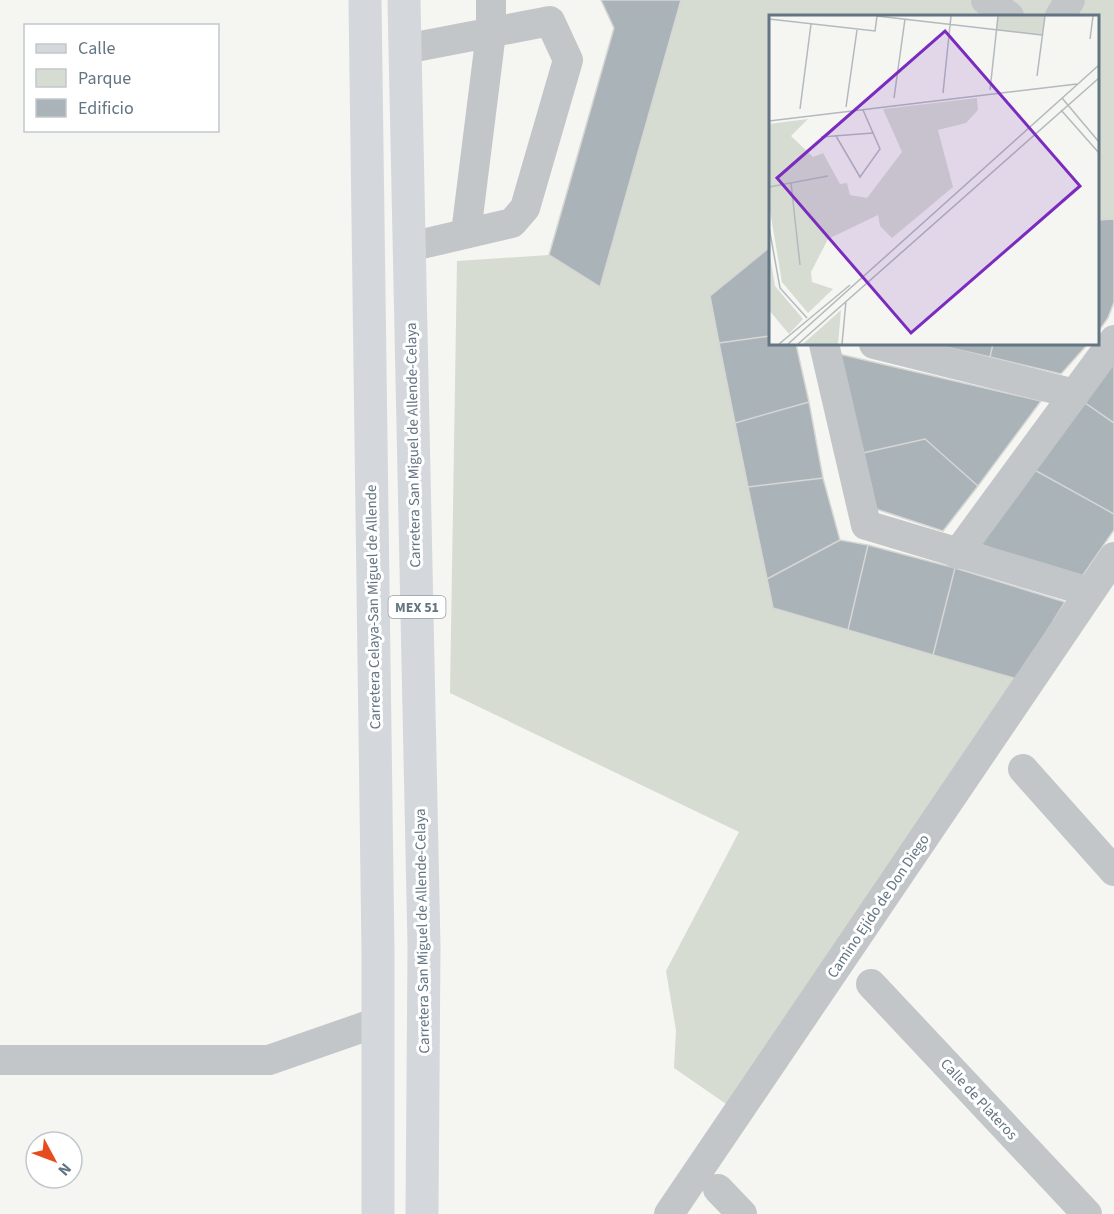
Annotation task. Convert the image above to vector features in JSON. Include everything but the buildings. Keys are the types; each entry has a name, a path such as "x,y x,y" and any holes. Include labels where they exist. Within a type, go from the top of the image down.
{"main road":[{"name":"Carretera Celaya-San Miguel de Allende","path":"365,0 378,1022 378,1214"},
{"name":"Carretera San Miguel de Allende-Celaya","path":"404,0 424,934 422,1214"}],"street":[{"path":"466,233 491,33 491,0"},
{"path":"986,0 1008,15"},
{"path":"1061,15 1070,0"},
{"path":"405,49 550,21 568,60 525,208 512,223 409,247"},
{"path":"957,554 1114,340"},
{"path":"824,345 866,525 1076,588 1087,597"},
{"path":"877,345 1075,394"},
{"name":"Camino Ejido de Don Diego","path":"669,1214 1114,556"},
{"path":"1023,769 1114,872"},
{"name":"Calle de Plateros","path":"871,984 1087,1214"},
{"path":"0,1060 269,1060 378,1022"},
{"path":"718,1189 742,1214"}],"green space":[{"path":"681,0 1114,0 1114,219 1099,220 1099,15 769,15 769,248 710,297 773,608 1017,679 729,1106 674,1068 676,1030 666,971 739,832 450,693 457,261 549,255 600,287"}]}
